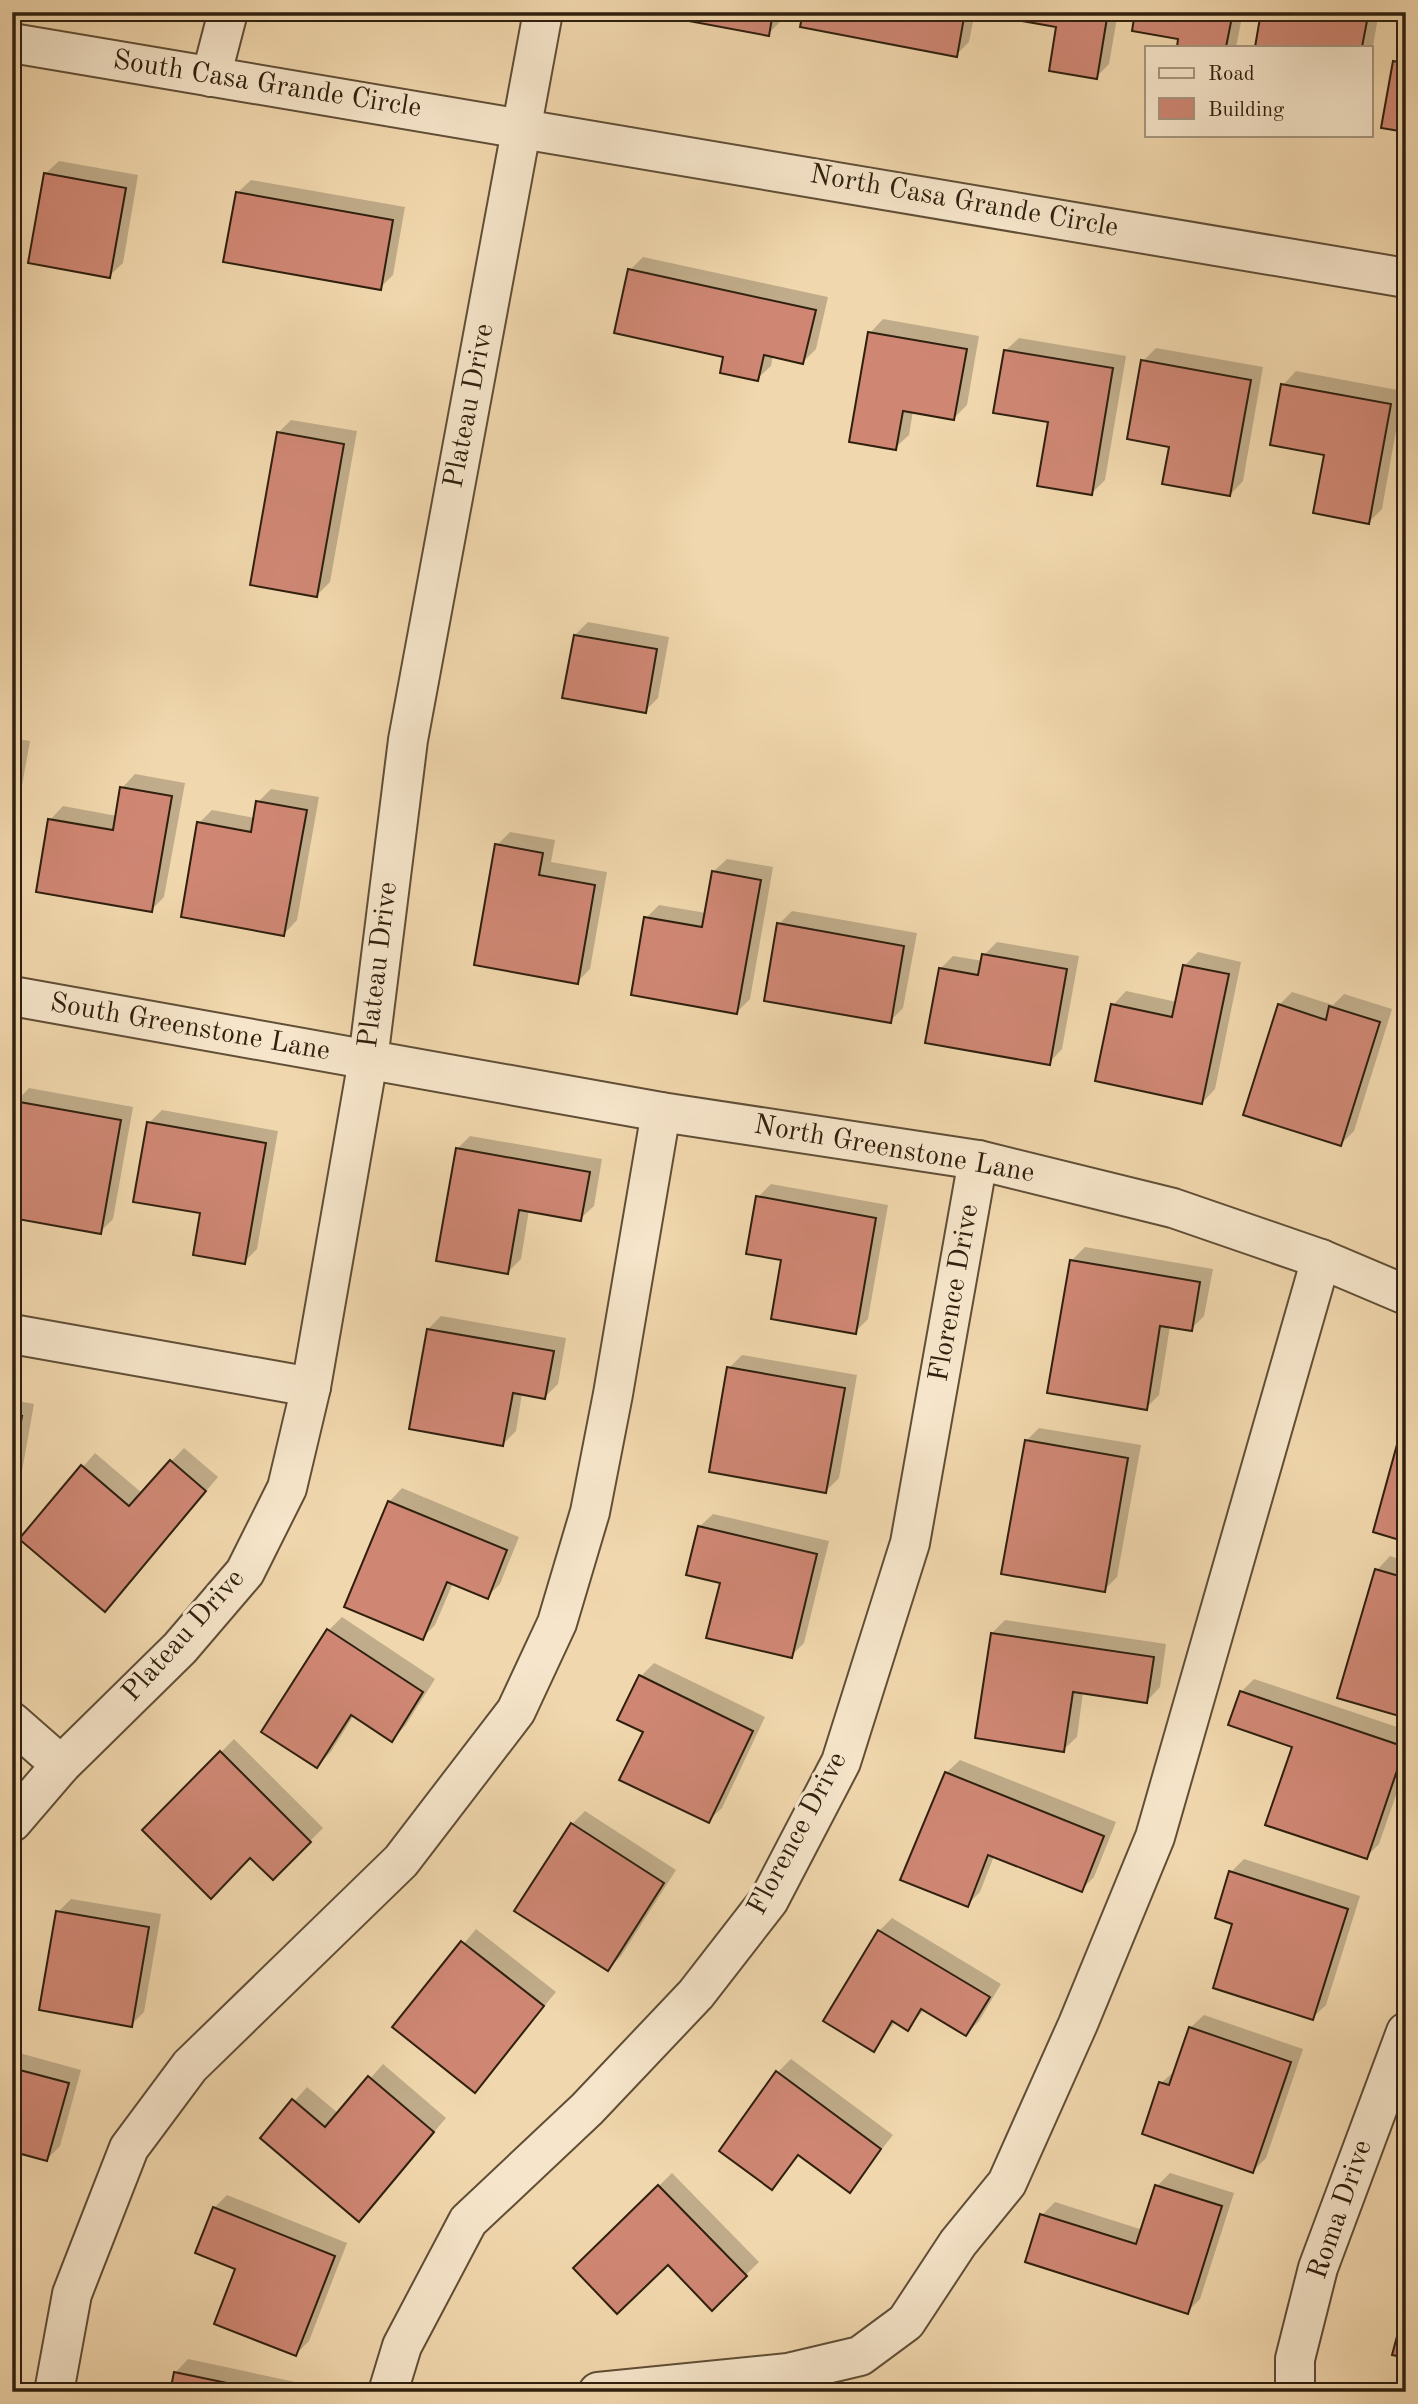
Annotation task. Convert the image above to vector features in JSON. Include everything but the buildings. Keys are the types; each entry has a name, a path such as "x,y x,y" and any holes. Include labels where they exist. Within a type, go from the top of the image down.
{"street":[{"path":"211,78 228,12"},
{"name":"Plateau Drive","path":"12,1822 61,1765 180,1648 245,1572 287,1488 311,1387 368,1060 408,740 543,12"},
{"name":"South Casa Grande Circle","path":"12,43 211,78 522,126"},
{"name":"North Casa Grande Circle","path":"522,126 1406,278"},
{"name":"South Greenstone Lane","path":"12,996 368,1060"},
{"name":"North Greenstone Lane","path":"368,1060 661,1112 978,1160 1173,1208 1321,1259 1406,1295"},
{"path":"54,2392 72,2294 129,2148 190,2066 401,1861 516,1711 556,1623 590,1512 661,1112"},
{"name":"Florence Drive","path":"388,2392 402,2346 468,2221 587,2109 696,1994 769,1900 841,1762 911,1543 978,1160"},
{"path":"598,2392 788,2373 860,2356 906,2322 958,2243 1007,2183 1078,2024 1155,1837 1321,1259"},
{"path":"12,1334 311,1387"},
{"path":"12,1722 61,1765"},
{"name":"Roma Drive","path":"1295,2392 1295,2359 1318,2268 1406,2032"}]}
